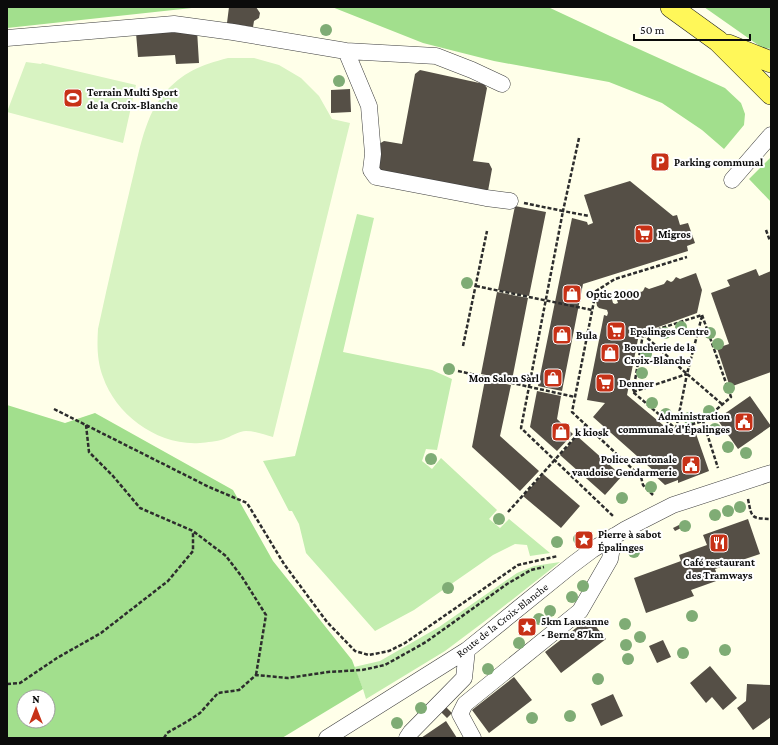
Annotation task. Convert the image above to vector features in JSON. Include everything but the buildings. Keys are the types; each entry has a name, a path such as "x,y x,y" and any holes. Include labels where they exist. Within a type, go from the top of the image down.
{"main road":[{"path":"671,7 718,41 771,94"},
{"path":"718,41 771,62"}],"street":[{"path":"7,38 174,24 233,32 346,51 436,56 502,84"},
{"path":"346,51 369,106 373,154 371,170 376,177 486,198 510,201"},
{"path":"732,180 771,135"},
{"name":"Route de la Croix-Blanche","path":"326,738 467,650 572,565 614,536 643,519 673,505 771,473"},
{"path":"473,738 460,714 465,704 580,611 610,559 614,536"},
{"path":"407,738 411,732 464,678 467,650"}],"path":[{"path":"579,138 563,211 521,428 613,516"},
{"path":"510,201 589,216"},
{"path":"766,230 770,241"},
{"path":"463,346 487,231"},
{"path":"653,495 643,485 641,477 572,412 596,291 615,279 687,256"},
{"path":"476,286 592,310"},
{"path":"643,334 702,315"},
{"path":"676,430 687,374 702,315"},
{"path":"676,430 703,421 724,405 731,397 702,315"},
{"path":"643,334 724,405"},
{"path":"633,392 643,334"},
{"path":"458,372 575,397"},
{"path":"633,392 687,374"},
{"path":"633,392 676,430"},
{"path":"54,409 209,487 247,503 284,564 328,622 355,651 369,655 389,651 405,643 518,565 564,555"},
{"path":"703,421 718,468"},
{"path":"86,424 89,452 113,476 140,508 174,522 193,532 226,556 242,577 266,615 256,675 239,690 218,693 200,713 188,722 167,733 164,738"},
{"path":"508,512 586,425"},
{"path":"748,499 751,514 755,518 771,520"},
{"path":"7,684 20,683 56,658 101,633 168,581 193,551 193,532"},
{"path":"256,675 288,678 328,672 362,670 385,664 426,642 507,584 531,570 549,565"}],"green space":[{"path":"7,7 201,7 7,28"},
{"path":"332,7 548,7 725,88 741,103 745,114 744,125 724,149 702,130 662,103 609,82 494,61 423,43"},
{"path":"704,7 771,7 771,49 761,47"},
{"path":"228,58 254,58 279,65 301,78 319,96 332,119 350,123 273,437 246,431 218,441 184,443 154,433 128,415 118,404 109,391 101,371 98,353 98,329 142,140 156,105 177,80 192,70"},
{"name":"Terrain Multi Sport de la Croix-Blanche","path":"26,62 42,63 136,85 123,143 7,112"},
{"path":"771,157 771,202 749,179"},
{"path":"357,214 374,218 343,352 432,370 452,379 437,450 426,449 422,461 432,469 441,458 497,510 489,519 500,528 509,519 550,553 530,556 527,545 515,544 493,555 414,610 375,631 306,553 299,524 292,511 289,511 263,461 295,456"},
{"path":"7,405 65,423 95,413 233,490 273,561 352,660 363,689 282,738 7,738"},
{"path":"560,562 445,651 366,699 354,667 380,661 439,627 517,573 534,566"}],"place":[{"name":"Terrain Multi Sport de la Croix-Blanche","path":"73,98"},
{"name":"Parking communal","path":"660,162"},
{"name":"Migros","path":"644,234"},
{"name":"Optic 2000","path":"572,294"},
{"name":"Epalinges Centre","path":"616,331"},
{"name":"Bula","path":"562,335"},
{"name":"Boucherie de la Croix-Blanche","path":"610,353"},
{"name":"Mon Salon Sàrl","path":"553,378"},
{"name":"Denner","path":"605,383"},
{"name":"Administration communale d'Épalinges","path":"744,422"},
{"name":"k kiosk","path":"561,432"},
{"name":"Police cantonale vaudoise Gendarmerie","path":"691,465"},
{"name":"Pierre à sabot Épalinges","path":"584,540"},
{"name":"Café restaurant des Tramways","path":"719,543"},
{"name":"5km Lausanne - Berne 87km","path":"527,627"}]}
